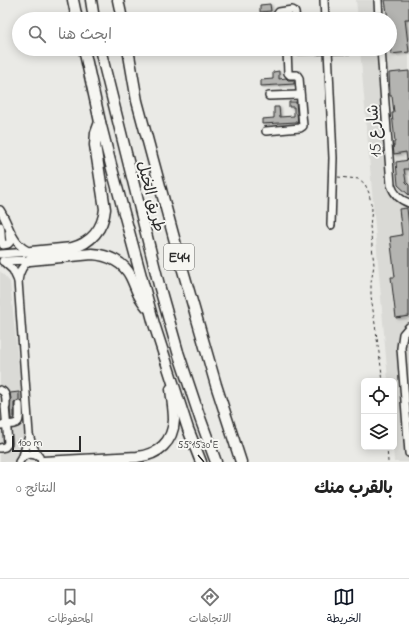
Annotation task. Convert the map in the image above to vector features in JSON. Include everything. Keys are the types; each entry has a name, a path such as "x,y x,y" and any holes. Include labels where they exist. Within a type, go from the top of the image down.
{"highway":[{"path":"73,0 76,12"},
{"path":"91,0 93,12"},
{"path":"118,0 121,12"},
{"path":"86,56 114,178 150,310 188,429 201,462"},
{"name":"طريق الخيل","path":"102,56 158,285 197,411 216,462"},
{"name":"طريق الخيل","path":"129,56 137,101 178,252 216,385 241,462"},
{"path":"30,256 77,246 90,239 100,227 104,218 105,209 95,145 96,133 100,122"},
{"path":"30,256 101,254 111,258 120,263 127,270 139,296 150,310"},
{"path":"41,460 138,457 156,452 166,442 171,433 174,420 169,372"}],"street":[{"path":"324,0 325,12"},
{"path":"378,0 379,12"},
{"path":"279,12 292,10 295,12"},
{"path":"266,131 301,128 303,126 299,77 288,73 287,56"},
{"path":"328,56 333,148 331,225"},
{"name":"شارع 15","path":"382,56 391,185 398,197 403,201 409,202"},
{"path":"269,96 300,95"},
{"path":"0,210 18,244 30,256"},
{"path":"0,226 1,242 6,245 10,240 7,222"},
{"path":"1,259 30,256"},
{"path":"30,256 19,273 18,281 29,434 32,445 41,460"},
{"path":"1,259 13,270 18,281"},
{"path":"409,327 403,334 401,348 409,453"},
{"path":"0,390 5,393 3,425 8,443 5,447 0,448"},
{"path":"4,406 27,404"},
{"path":"3,425 16,424 19,421 19,405"},
{"path":"19,460 29,434"},
{"path":"19,460 30,454 41,460"}],"path":[{"path":"333,177 354,178 362,181 371,198 372,209 370,226 374,264 371,283 371,296 382,378"},
{"path":"387,450 388,462"}],"shaded area":[{"path":"356,0 409,0 409,462 394,462 393,450 397,450 397,378 388,378 361,56 397,56 397,12 357,12"},
{"path":"0,271 10,282 28,462 0,462"}],"building":[{"path":"385,0 409,0 409,19 405,19 409,52 397,53 397,12 387,12"},
{"path":"270,4 271,11 260,12 260,5"},
{"path":"279,71 279,79 286,78 288,80 294,80 294,84 261,86 261,80 273,79 273,72"},
{"path":"409,71 409,159 407,160 406,152 394,154 393,146 395,142 392,113 394,113 392,96 390,96 389,73"},
{"path":"289,102 296,102 298,123 262,124 262,119 274,118 274,107 279,107 280,117 294,116 294,107 289,107"},
{"path":"409,160 409,169 404,169 406,182 409,185 409,195 398,185 396,162"},
{"path":"407,208 409,227 409,316 396,318 391,277 395,277 390,237 402,235 399,209"},
{"path":"19,392 19,400 14,403 14,419 11,419 10,393"}]}
